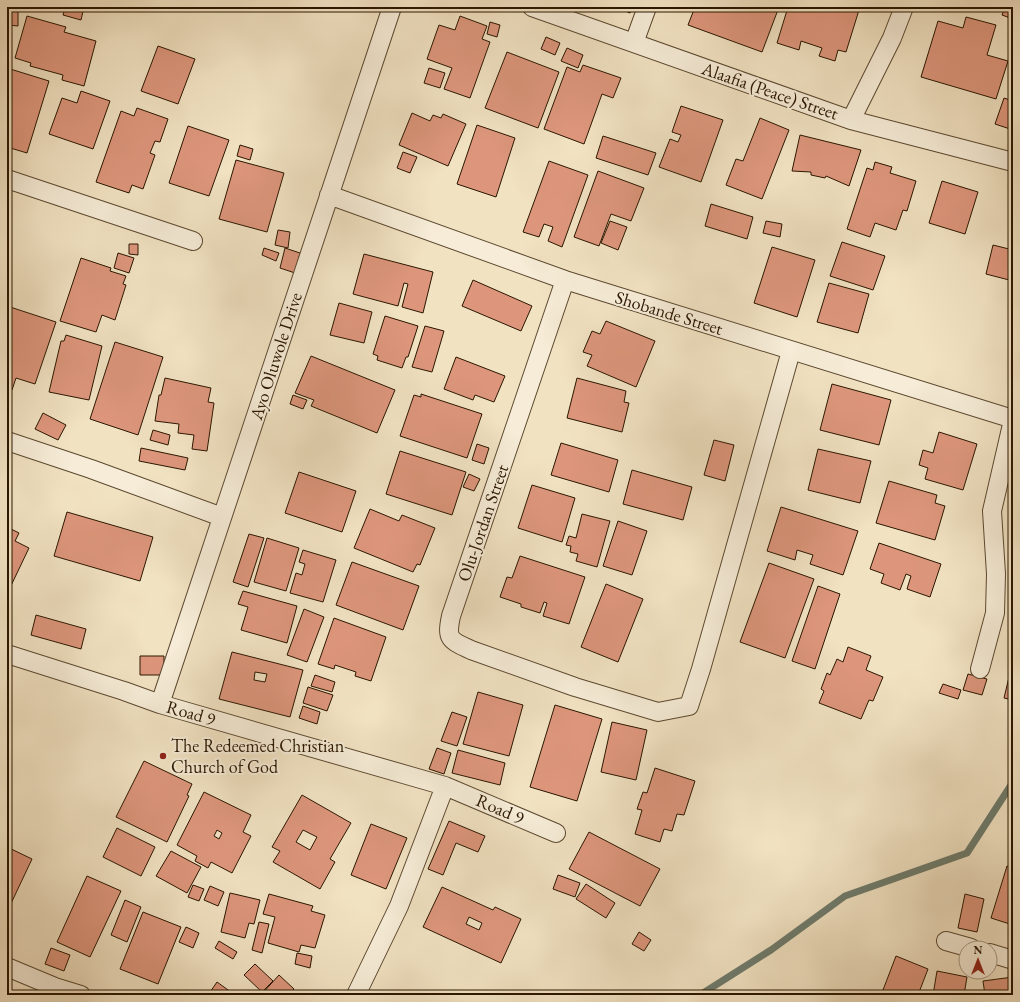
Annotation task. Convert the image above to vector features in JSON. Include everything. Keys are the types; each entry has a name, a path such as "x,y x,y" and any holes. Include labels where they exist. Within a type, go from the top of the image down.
{"street":[{"name":"Ayo Oluwole Drive","path":"160,704 392,7"},
{"name":"Alaafia (Peace) Street","path":"532,7 851,120 1013,162"},
{"path":"634,43 647,7"},
{"path":"851,120 892,38 904,7"},
{"path":"7,178 193,241"},
{"name":"Shobande Street","path":"329,195 565,280 1013,420"},
{"name":"Olu-Jordan Street","path":"565,280 451,616 448,630 450,638 458,644 575,687 658,712 689,706 791,351"},
{"path":"980,669 995,613 996,574 992,511 1013,420"},
{"path":"7,441 91,469 222,517"},
{"name":"Road 9","path":"7,654 110,686 160,704 445,786 556,833"},
{"path":"356,995 399,906 445,786"},
{"path":"946,941 958,944"},
{"path":"998,955 1013,960"},
{"path":"7,967 55,987 81,995"}],"building":[{"path":"7,7 18,8 18,26 7,25"},
{"path":"60,7 84,7 81,20 63,15 65,8"},
{"path":"632,7 630,13 618,8"},
{"path":"695,7 779,7 762,52 688,25"},
{"path":"788,7 849,7 859,10 846,52 838,50 835,61 819,56 822,48 801,41 799,50 777,43"},
{"path":"1005,7 1013,7 1013,19 1002,15"},
{"path":"27,16 66,27 64,32 96,41 84,86 62,80 63,75 30,66 31,63 15,58"},
{"path":"460,16 487,26 482,39 490,42 470,98 444,89 452,68 427,59 439,25 455,30"},
{"path":"966,17 996,25 987,55 1008,61 996,99 921,77 938,21 963,28"},
{"path":"490,22 500,25 497,37 487,34"},
{"path":"546,37 560,43 555,55 541,49"},
{"path":"158,46 195,59 178,104 141,91"},
{"path":"567,48 583,55 578,68 561,61"},
{"path":"507,52 559,72 538,128 485,108"},
{"path":"583,65 621,78 613,98 602,94 584,144 544,129 567,67 580,72"},
{"path":"7,68 49,81 27,153 7,147"},
{"path":"429,68 445,73 440,88 424,83"},
{"path":"81,91 110,101 93,149 49,134 62,98 77,103"},
{"path":"1004,98 1013,101 1013,120 1010,129 995,124"},
{"path":"681,106 723,120 701,182 659,167 670,139 678,142 681,135 672,132"},
{"path":"137,108 168,119 160,142 155,141 150,153 155,155 143,189 132,185 129,193 96,182 121,111 134,116"},
{"path":"412,113 430,121 433,115 441,118 443,114 466,124 448,166 399,145"},
{"path":"760,118 789,130 762,199 726,185 736,159 743,161"},
{"path":"477,125 515,138 496,197 457,184"},
{"path":"188,126 229,140 209,196 169,183"},
{"path":"800,135 861,150 849,186 826,176 825,178 811,175 811,172 792,171"},
{"path":"603,136 656,153 648,175 596,158"},
{"path":"240,145 253,149 250,160 237,156"},
{"path":"403,152 417,157 410,173 397,168"},
{"path":"236,160 284,173 267,232 219,219"},
{"path":"549,161 588,175 562,247 548,241 553,227 544,224 539,237 523,232"},
{"path":"875,162 892,167 890,173 916,181 907,211 903,210 896,230 875,223 870,237 847,229 867,168 873,170"},
{"path":"598,171 644,188 631,221 611,214 599,246 574,237"},
{"path":"942,181 978,192 965,234 929,223"},
{"path":"711,204 753,217 747,239 705,226"},
{"path":"610,221 627,227 618,250 601,243"},
{"path":"766,221 782,224 780,237 763,233"},
{"path":"278,230 290,232 288,248 275,245"},
{"path":"842,242 885,256 873,290 830,276"},
{"path":"129,244 138,244 138,255 129,254"},
{"path":"993,245 1013,250 1013,281 986,274"},
{"path":"772,247 815,260 797,317 754,303"},
{"path":"264,248 279,253 276,261 262,255"},
{"path":"285,248 300,253 295,273 280,268"},
{"path":"118,253 134,258 129,273 114,268"},
{"path":"364,254 433,272 423,313 402,307 408,284 404,283 398,306 353,294"},
{"path":"81,258 111,268 110,271 126,276 123,284 126,285 115,320 102,315 96,332 60,321"},
{"path":"473,280 532,306 521,331 462,306"},
{"path":"829,283 869,294 858,333 817,322"},
{"path":"339,303 372,312 364,343 330,335"},
{"path":"7,306 56,322 35,384 16,378 12,390 7,388"},
{"path":"385,316 418,326 408,357 406,357 402,368 377,360 378,356 373,354"},
{"path":"606,321 655,341 636,387 587,366 592,355 583,352 592,331 600,334"},
{"path":"425,326 444,331 432,372 412,367"},
{"path":"66,335 102,346 89,400 49,392 61,341 64,341"},
{"path":"115,342 163,357 138,435 90,419"},
{"path":"311,356 395,390 377,433 311,406 314,400 295,393"},
{"path":"456,357 505,376 494,402 475,395 473,400 444,389"},
{"path":"165,378 211,388 208,402 214,403 207,451 192,449 194,435 178,433 179,424 155,421 159,395 161,395"},
{"path":"577,378 626,391 624,402 629,403 622,432 567,418"},
{"path":"832,384 891,400 879,445 820,430"},
{"path":"421,394 482,414 467,458 400,436 414,395 421,397"},
{"path":"293,395 307,400 303,409 290,404"},
{"path":"43,413 66,425 58,440 35,429"},
{"path":"153,430 170,435 168,445 150,440"},
{"path":"939,432 977,444 963,490 925,479 928,468 919,465 923,450 933,453"},
{"path":"714,440 734,445 725,481 704,475"},
{"path":"561,443 618,460 609,492 551,475"},
{"path":"477,444 489,448 484,464 472,460"},
{"path":"141,448 188,458 185,470 139,461"},
{"path":"818,449 871,461 860,503 808,490"},
{"path":"400,451 466,472 452,515 386,494"},
{"path":"632,470 692,487 683,520 623,504"},
{"path":"299,472 356,491 342,532 285,513"},
{"path":"469,474 480,479 474,491 463,487"},
{"path":"889,481 937,495 935,503 945,506 935,540 876,523"},
{"path":"532,485 575,498 562,542 518,528"},
{"path":"781,507 858,531 843,575 810,564 813,555 797,550 795,560 767,551"},
{"path":"370,509 399,521 402,515 435,528 420,565 417,564 413,572 354,548"},
{"path":"67,512 153,537 140,581 54,556"},
{"path":"582,514 610,521 597,567 576,561 578,554 570,552 571,546 566,545 569,536 576,538"},
{"path":"618,521 647,531 632,575 603,566"},
{"path":"7,527 19,533 15,541 29,548 7,594"},
{"path":"249,534 264,538 248,587 233,582"},
{"path":"267,538 299,548 286,591 254,582"},
{"path":"879,543 941,564 930,597 907,589 911,576 906,574 900,590 881,583 884,574 870,569"},
{"path":"303,550 336,560 323,602 290,593 296,573 302,575 305,564 299,562"},
{"path":"520,556 585,577 569,624 543,616 547,603 544,602 540,613 521,607 521,604 500,597 507,577 512,578"},
{"path":"352,562 419,586 403,630 336,605"},
{"path":"769,563 814,579 785,658 740,642"},
{"path":"606,584 643,599 618,662 581,647"},
{"path":"818,586 840,594 815,669 792,661"},
{"path":"243,591 297,606 287,643 241,630 248,607 238,604"},
{"path":"304,609 324,617 307,662 287,655"},
{"path":"36,615 86,629 81,649 31,635"},
{"path":"334,618 386,637 371,681 355,676 356,672 335,665 334,669 318,664"},
{"path":"848,647 871,656 866,670 883,677 873,701 869,700 861,719 819,703 824,691 821,689 827,673 830,675 837,659 843,662"},
{"path":"232,652 303,670 290,717 219,699","holes":["255,672 267,674 265,682 254,680"]},
{"path":"140,656 164,656 164,675 140,675"},
{"path":"1010,673 1013,674 1013,700 1004,698"},
{"path":"968,674 987,679 982,695 963,690"},
{"path":"315,675 335,682 332,692 311,686"},
{"path":"943,684 961,690 958,699 939,693"},
{"path":"308,687 333,695 327,711 303,703"},
{"path":"478,692 523,705 509,756 463,744"},
{"path":"555,705 602,719 577,801 530,787"},
{"path":"303,706 320,712 317,724 299,718"},
{"path":"452,712 467,717 457,746 441,741"},
{"path":"612,722 647,730 636,780 601,772"},
{"path":"437,748 451,753 444,774 429,769"},
{"path":"458,750 505,763 500,785 452,773"},
{"path":"144,761 192,784 187,795 189,796 167,842 116,817"},
{"path":"655,768 695,781 684,815 677,814 672,831 664,829 660,842 635,834 642,810 637,809 643,792 647,793"},
{"path":"204,792 251,815 243,832 251,836 232,873 211,862 208,868 195,861 197,856 177,845","holes":["217,830 222,833 219,839 214,836"]},
{"path":"302,795 351,823 330,859 335,862 320,889 273,862 280,851 272,847","holes":["303,830 317,837 310,850 296,842"]},
{"path":"449,821 485,836 478,852 456,843 443,875 428,869"},
{"path":"371,824 407,838 386,889 351,875"},
{"path":"117,828 155,847 141,876 103,857"},
{"path":"589,832 660,869 640,906 569,869"},
{"path":"7,847 32,859 7,912"},
{"path":"171,851 201,867 187,893 156,876"},
{"path":"1007,866 1013,868 1013,925 991,918"},
{"path":"558,875 580,883 575,897 553,889"},
{"path":"87,876 121,891 90,957 57,942"},
{"path":"586,884 615,903 606,918 576,899"},
{"path":"193,885 204,889 199,901 188,897"},
{"path":"210,886 224,892 218,906 204,900"},
{"path":"442,887 493,910 495,907 521,919 501,963 423,927","holes":["469,917 482,923 479,930 466,924"]},
{"path":"230,893 260,900 254,924 249,923 245,938 221,932"},
{"path":"269,894 313,906 311,911 325,915 315,948 301,945 299,952 268,943 275,917 263,914"},
{"path":"965,894 984,899 977,932 958,928"},
{"path":"125,900 141,907 127,942 111,935"},
{"path":"143,912 181,927 158,984 120,969"},
{"path":"259,922 269,924 262,953 252,950"},
{"path":"186,927 199,933 193,948 179,942"},
{"path":"639,932 651,940 644,951 632,944"},
{"path":"219,941 237,952 233,959 215,948"},
{"path":"51,948 70,955 64,971 45,964"},
{"path":"297,953 312,956 310,968 295,964"},
{"path":"896,956 928,969 918,995 896,995 883,990"},
{"path":"255,964 273,981 262,992 244,975"},
{"path":"937,971 958,975 958,980 966,980 964,995 933,995"},
{"path":"279,975 294,989 288,995 261,995"},
{"path":"1013,977 1013,995 985,995 983,981"},
{"path":"217,982 235,995 208,995"}],"waterway":[{"path":"700,995 771,950 845,896 967,853 1013,782"}],"place":[{"name":"The Redeemed Christian Church of God","path":"163,756"}]}
